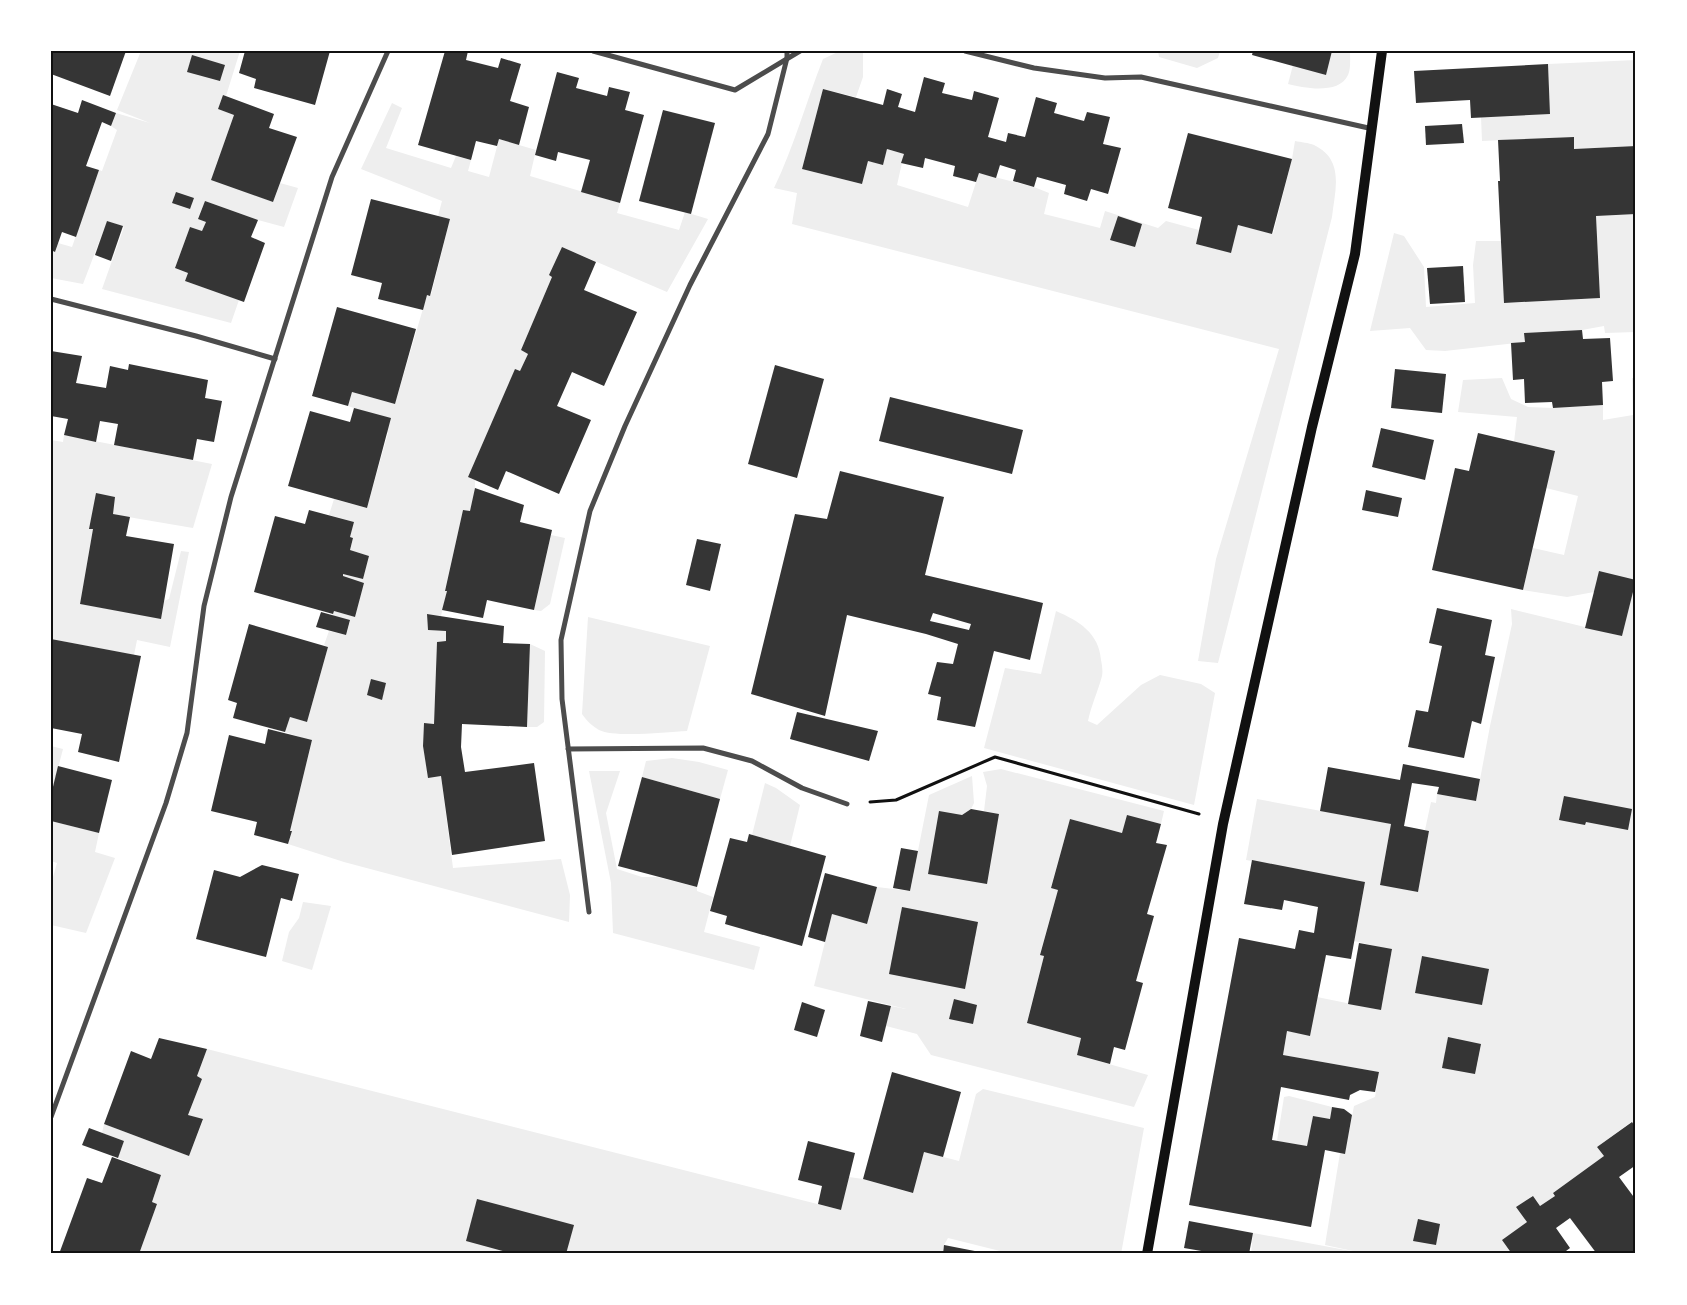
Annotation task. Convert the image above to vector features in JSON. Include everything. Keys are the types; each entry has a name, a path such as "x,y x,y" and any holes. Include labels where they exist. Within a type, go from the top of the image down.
{"main road":[{"path":"1147,1254 1224,824 1312,427 1355,254 1382,51"}],"street":[{"path":"51,1117 169,794 187,733 204,606 231,497 332,177 388,51"},
{"path":"593,51 735,90 800,51"},
{"path":"589,912 562,698 561,640 590,511 625,426 690,285 768,134 787,58 787,51"},
{"path":"965,51 1034,68 1105,78 1141,77 1373,130"},
{"path":"51,299 275,359"},
{"path":"568,749 703,748 752,761 802,788 847,804"}],"path":[{"path":"847,804 896,800 995,757 1188,810 1224,824"}],"shaded area":[{"path":"141,51 240,51 226,96 223,95 218,109 234,115 212,179 273,202 280,183 298,188 284,227 205,201 198,218 206,222 202,231 190,227 175,268 188,273 185,281 239,300 231,323 102,289 124,227 107,221 83,284 51,278 51,250 56,251 58,243 72,247 99,170 102,171 117,130 111,126 116,113 150,123 117,110"},
{"path":"840,51 863,51 863,77 856,97 823,89 802,169 862,184 868,161 883,164 887,149 904,154 897,185 968,207 979,173 1034,187 1049,193 1044,214 1100,228 1105,211 1158,228 1166,221 1199,230 1196,244 1230,252 1238,225 1273,234 1295,141 1314,145 1324,151 1330,159 1336,176 1332,217 1218,663 1198,661 1216,559 1279,349 792,224 797,193 774,188 788,157 823,59"},
{"path":"1158,51 1220,51 1218,58 1197,68 1159,57"},
{"path":"1332,51 1350,51 1350,70 1343,81 1329,88 1321,89 1288,84 1293,65 1326,75"},
{"path":"1636,60 1636,146 1574,149 1573,137 1482,141 1481,117 1550,113 1548,64"},
{"path":"392,103 402,108 386,148 451,168 456,156 471,160 468,171 489,177 499,139 536,150 530,176 620,203 617,213 679,230 685,212 708,219 667,292 562,247 550,275 552,277 521,350 528,354 520,371 515,370 468,477 475,480 475,488 470,511 463,510 441,616 427,614 428,630 446,631 446,641 437,642 434,724 424,723 423,746 428,777 441,776 453,868 561,859 570,895 569,922 344,862 288,844 312,741 285,732 290,717 307,722 328,647 324,645 329,631 346,635 350,621 332,616 334,611 355,617 364,583 343,577 343,574 363,579 369,556 350,550 353,538 350,537 354,522 329,515 334,499 367,508 388,433 354,408 348,406 352,392 395,404 427,295 431,295 450,219 438,216 442,201 361,169"},
{"path":"1636,214 1636,332 1605,333 1604,326 1582,330 1525,333 1525,342 1445,351 1426,350 1410,328 1370,331 1394,233 1404,236 1424,267 1426,307 1475,303 1473,265 1476,241 1501,241 1505,303 1600,298 1596,216"},
{"path":"1502,378 1511,399 1528,407 1553,408 1603,405 1603,420 1633,415 1632,378 1636,378 1636,580 1594,592 1567,597 1523,590 1533,548 1564,555 1578,496 1546,488 1514,442 1517,417 1458,412 1463,380"},
{"path":"64,435 212,464 193,528 93,511 89,528 93,529 80,604 161,618 164,601 169,599 181,551 189,552 170,647 137,640 134,655 51,639 51,440 63,442"},
{"path":"551,535 565,538 550,604 541,611 534,610"},
{"path":"1636,580 1636,1128 1631,1122 1597,1147 1604,1156 1553,1193 1555,1196 1540,1206 1532,1196 1517,1207 1527,1222 1512,1254 1251,1254 1253,1233 1362,1253 1325,1245 1340,1153 1345,1153 1354,1106 1375,1097 1379,1072 1283,1055 1287,1031 1310,1035 1317,997 1381,1010 1392,950 1354,941 1365,882 1246,860 1257,799 1391,824 1380,884 1418,892 1429,831 1425,830 1431,802 1436,803 1437,794 1476,801 1512,624 1511,609 1622,636","holes":["1422,956 1489,969 1482,1005 1415,993"]},
{"path":"1056,611 1086,629 1092,635 1099,651 1102,676 1088,721 1097,725 1141,685 1160,675 1201,684 1215,693 1194,805 984,748 1005,668 1041,674"},
{"path":"588,617 710,646 687,731 617,734 599,730 586,719 582,714"},
{"path":"530,644 545,651 544,722 537,727 527,727"},
{"path":"51,746 63,749 51,795"},
{"path":"672,758 699,762 728,770 720,799 642,777 646,761"},
{"path":"1001,769 1164,811 1161,824 1127,816 1122,833 1070,819 1051,887 1058,890 1040,954 1044,956 1027,1022 1081,1038 1077,1055 1148,1075 1134,1107 931,1055 917,1034 886,1026 891,1006 906,1009 814,986 832,914 867,923 877,887 910,891 929,795 972,776 974,803 971,809 962,815 929,874 985,883 999,814 984,811 987,786 983,772"},
{"path":"589,771 620,771 606,813 617,869 642,877 657,877 697,887 697,891 713,897 704,932 760,947 754,970 613,933 611,883"},
{"path":"765,783 776,788 800,805 790,846 752,835"},
{"path":"51,821 99,833 95,852 115,858 86,933 51,925 51,884 57,863 51,861"},
{"path":"303,902 331,906 312,970 282,961 289,932 299,918"},
{"path":"207,1049 841,1210 849,1177 863,1179 912,1193 924,1152 959,1161 976,1094 983,1089 1144,1128 1121,1254 1012,1254 948,1238 944,1245 943,1254 139,1254 157,1204 152,1202 161,1175 118,1158 124,1141 102,1133 104,1124 189,1156 203,1120 188,1115 202,1079 197,1076"},
{"path":"1289,1096 1332,1107 1330,1119 1313,1116 1307,1146 1277,1141 1284,1097"}],"building":[{"path":"51,51 126,51 110,96 51,74"},
{"path":"245,51 330,51 315,105 254,88 256,79 239,73"},
{"path":"445,51 468,51 466,60 498,68 501,58 521,64 510,101 529,107 519,145 499,139 497,146 476,141 471,160 418,145"},
{"path":"1253,51 1332,51 1326,75 1252,55"},
{"path":"192,55 225,65 220,81 187,72"},
{"path":"1548,64 1550,114 1471,118 1470,100 1416,103 1414,71"},
{"path":"557,72 579,78 576,88 607,96 609,87 630,92 625,110 644,115 620,203 581,192 590,160 558,152 556,161 535,155"},
{"path":"924,77 945,83 942,93 972,100 974,91 999,98 988,137 1006,142 1008,133 1025,137 1036,97 1057,103 1054,113 1084,121 1087,112 1110,117 1103,144 1121,148 1108,194 1091,189 1087,201 1064,194 1066,185 1037,177 1034,187 1013,181 1016,170 1000,165 996,178 979,173 976,182 953,176 955,166 925,158 923,168 901,163 904,154 887,149 883,165 868,161 862,184 802,169 823,89 883,105 887,89 902,94 898,107 915,112"},
{"path":"223,95 274,114 269,128 297,137 273,202 211,180 234,115 218,109"},
{"path":"82,100 116,113 111,126 102,122 86,166 99,170 76,237 62,232 55,252 51,250 51,104 78,113"},
{"path":"663,110 715,123 691,214 639,201"},
{"path":"1462,124 1464,143 1426,145 1425,126"},
{"path":"1188,133 1292,159 1272,234 1238,225 1231,253 1196,244 1202,217 1168,208"},
{"path":"1574,137 1574,149 1636,146 1636,214 1596,216 1600,298 1504,303 1498,181 1500,181 1498,140"},
{"path":"176,192 194,198 190,209 172,203"},
{"path":"371,199 450,219 430,296 427,295 423,310 378,299 382,283 351,275"},
{"path":"205,201 258,220 251,237 265,243 244,302 185,281 188,273 175,268 190,227 202,231 206,222 198,219"},
{"path":"1118,216 1142,224 1135,247 1110,240"},
{"path":"107,221 123,226 111,261 95,255"},
{"path":"562,247 596,262 584,290 637,312 604,386 572,372 557,406 591,420 559,494 506,471 498,490 468,477 515,369 520,371 528,354 521,350 552,277 549,275"},
{"path":"1463,266 1465,302 1430,304 1427,268"},
{"path":"337,307 416,329 395,404 352,392 348,406 312,396"},
{"path":"1582,330 1583,339 1610,338 1613,381 1602,382 1603,405 1553,408 1552,402 1525,403 1524,379 1513,380 1511,343 1525,342 1524,333"},
{"path":"51,351 82,356 76,383 106,388 110,366 128,370 129,364 208,380 205,398 222,401 214,442 197,439 193,460 114,445 118,424 100,421 96,442 64,435 68,419 51,416"},
{"path":"775,365 824,379 797,478 748,464"},
{"path":"1395,369 1446,374 1442,413 1391,408"},
{"path":"890,397 1023,430 1012,474 879,441"},
{"path":"354,408 391,418 367,508 288,486 310,411 350,422"},
{"path":"1381,428 1434,440 1425,480 1372,467"},
{"path":"1478,433 1555,451 1523,590 1432,570 1455,468 1469,471"},
{"path":"840,471 944,497 925,575 1043,603 1030,660 994,651 975,727 937,720 941,697 928,694 937,662 953,664 958,644 926,634 847,615 825,716 751,694 795,514 827,519","holes":["933,613 971,624 969,630 930,621"]},
{"path":"475,488 524,505 520,522 552,530 534,610 487,600 483,618 442,610 463,510 470,511"},
{"path":"1366,490 1402,498 1398,517 1362,510"},
{"path":"96,493 115,497 113,514 130,517 126,536 174,544 161,619 80,604 93,529 89,529"},
{"path":"309,510 354,522 350,537 353,538 350,550 369,556 363,579 343,574 343,576 364,583 355,617 334,611 333,614 254,592 275,516 305,524"},
{"path":"697,539 721,544 710,591 686,585"},
{"path":"1599,571 1636,580 1622,636 1585,628"},
{"path":"1437,608 1492,620 1485,655 1495,657 1481,724 1472,721 1464,758 1408,747 1416,710 1428,712 1442,646 1429,643"},
{"path":"321,612 350,620 346,635 316,627"},
{"path":"427,614 504,626 503,643 530,644 527,727 462,724 461,747 465,772 534,763 545,841 452,855 441,776 428,778 423,746 424,723 434,724 437,642 446,641 446,631 428,630"},
{"path":"249,624 328,647 307,722 290,717 285,732 233,718 237,703 228,700"},
{"path":"51,639 141,656 119,762 78,752 82,734 51,728"},
{"path":"371,679 386,683 382,700 367,695"},
{"path":"797,712 878,731 869,761 790,739"},
{"path":"268,729 312,740 288,844 254,835 257,822 211,811 229,735 265,744"},
{"path":"1403,764 1480,779 1476,801 1437,794 1439,787 1412,783 1404,826 1429,831 1418,892 1380,885 1391,824 1320,811 1328,767 1400,780"},
{"path":"58,766 112,780 99,833 51,821 51,795"},
{"path":"642,777 720,799 697,887 618,866"},
{"path":"1564,796 1632,809 1628,830 1586,822 1585,825 1559,820"},
{"path":"971,809 999,814 987,884 928,874 939,811 962,815"},
{"path":"1127,815 1161,824 1156,843 1167,845 1147,914 1154,916 1136,981 1143,983 1125,1050 1114,1047 1110,1064 1077,1055 1081,1038 1027,1023 1044,956 1040,955 1058,890 1051,888 1070,819 1122,833"},
{"path":"749,834 826,856 802,946 725,924 727,916 710,911 730,838 747,842"},
{"path":"901,848 918,851 910,891 893,888"},
{"path":"1252,860 1365,882 1351,959 1326,955 1310,1036 1287,1031 1283,1055 1379,1072 1375,1092 1360,1090 1350,1095 1349,1100 1281,1087 1272,1140 1307,1146 1313,1116 1330,1119 1332,1107 1344,1109 1352,1115 1345,1154 1325,1150 1311,1227 1189,1205 1239,938 1295,949 1299,930 1314,933 1318,907 1284,900 1282,910 1244,904"},
{"path":"262,865 299,874 292,901 281,898 266,957 196,939 214,870 240,877"},
{"path":"825,873 877,887 867,924 832,914 825,942 808,937"},
{"path":"902,907 978,922 965,989 889,974"},
{"path":"1359,943 1392,949 1381,1010 1348,1004"},
{"path":"1422,956 1489,969 1482,1005 1415,993"},
{"path":"954,999 977,1005 973,1024 949,1019"},
{"path":"868,1001 891,1006 882,1042 860,1036"},
{"path":"802,1002 825,1010 817,1037 794,1030"},
{"path":"1448,1037 1481,1044 1475,1074 1442,1068"},
{"path":"159,1038 207,1049 197,1076 202,1079 188,1115 203,1119 189,1156 104,1124 131,1051 151,1059"},
{"path":"892,1072 961,1092 943,1157 924,1152 913,1193 863,1179"},
{"path":"1632,1122 1636,1128 1636,1165 1619,1177 1636,1200 1636,1252 1633,1254 1597,1254 1570,1218 1556,1228 1570,1248 1562,1254 1512,1254 1502,1240 1527,1222 1516,1207 1533,1196 1540,1206 1555,1196 1553,1193 1604,1156 1597,1147"},
{"path":"89,1128 124,1141 118,1158 82,1145"},
{"path":"808,1141 855,1153 841,1210 818,1204 822,1186 798,1180"},
{"path":"112,1157 161,1175 152,1202 157,1204 139,1254 59,1254 87,1178 102,1183"},
{"path":"477,1199 574,1225 566,1254 514,1254 466,1241"},
{"path":"1418,1219 1440,1224 1436,1245 1413,1241"},
{"path":"1189,1221 1253,1233 1249,1254 1219,1254 1184,1248"},
{"path":"944,1245 985,1253 985,1254 943,1254"}]}
